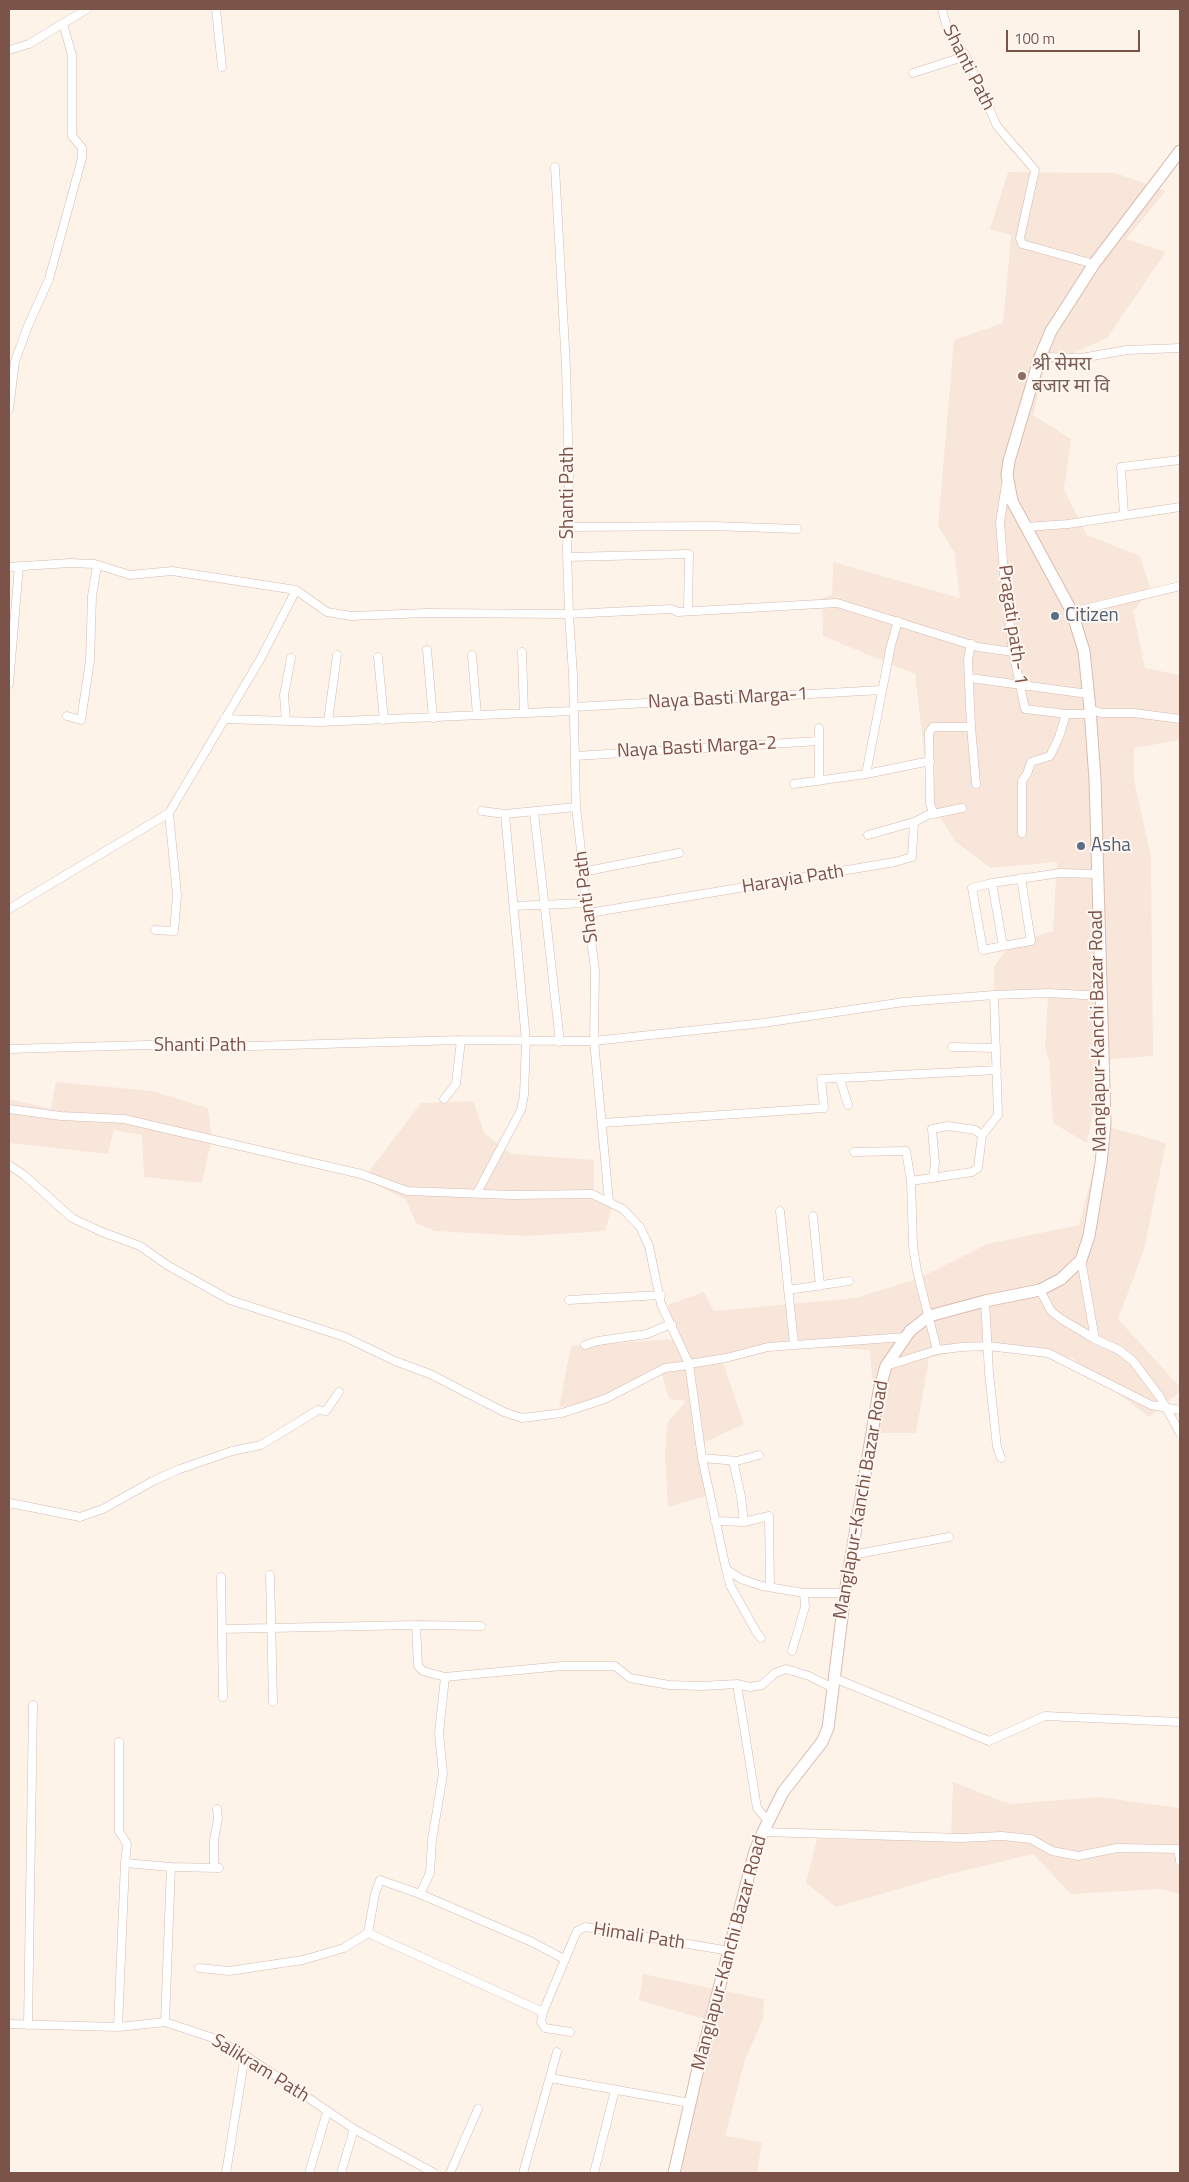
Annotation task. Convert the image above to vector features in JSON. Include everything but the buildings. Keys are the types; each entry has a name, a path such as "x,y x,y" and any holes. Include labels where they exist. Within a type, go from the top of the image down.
{"street":[{"path":"9,50 29,44 87,9"},
{"path":"216,9 222,67"},
{"name":"Shanti Path","path":"942,9 948,32 966,56 997,126 1035,170 1020,238 1022,244 1094,264"},
{"path":"9,409 15,361 49,279 82,158 82,148 72,136 72,55 63,24"},
{"path":"912,73 966,56"},
{"name":"Manglapur-Kanchi Bazar Road","path":"674,2173 690,2103 756,1851 768,1821 783,1792 822,1742 828,1728 845,1593 879,1391 886,1366 905,1337 929,1316 985,1301 1040,1290 1061,1279 1081,1260 1089,1236 1103,1148 1105,1123 1096,874 1095,780 1084,651 1072,612 1012,501 1008,474 1011,449 1040,357 1051,331 1094,264 1180,151"},
{"name":"Shanti Path","path":"9,1049 148,1045 254,1046 462,1040 526,1042 594,1041 596,970 582,872 576,807 569,614 569,475 566,358 555,167"},
{"path":"1040,357 1081,358 1127,350 1180,348"},
{"path":"1124,515 1120,467 1180,460"},
{"name":"Pragati path- 1","path":"1008,474 1000,522 1013,652 1025,709 1066,714 1090,711 1134,713 1180,719"},
{"path":"1026,527 1068,524 1180,507"},
{"path":"568,527 712,526 796,529"},
{"path":"568,557 689,554 688,611"},
{"path":"9,567 70,563 97,566 130,575 172,571 296,590 327,612 351,616 427,613 569,614 671,609 678,612 837,603 987,650 1013,652"},
{"path":"9,684 20,566"},
{"path":"67,716 81,720 90,661 92,596 97,566"},
{"path":"1072,612 1180,586"},
{"path":"9,909 169,814 261,658 296,590"},
{"path":"866,774 882,690 898,621"},
{"path":"971,644 968,660 976,784"},
{"path":"427,650 433,718"},
{"path":"522,652 524,713"},
{"path":"328,721 337,655"},
{"path":"472,655 477,715"},
{"path":"378,657 384,720"},
{"path":"286,721 284,695 291,658"},
{"path":"970,678 1088,694"},
{"name":"Naya Basti Marga-1","path":"224,719 328,721 433,718 882,690"},
{"path":"1022,833 1022,781 1027,774 1031,762 1050,756 1059,737 1066,714"},
{"path":"934,814 930,804 929,733 933,727 971,727"},
{"path":"819,728 819,781"},
{"name":"Naya Basti Marga-2","path":"575,756 819,741"},
{"path":"794,784 866,774 930,761"},
{"path":"482,811 505,814 576,807"},
{"path":"868,835 914,822 934,814 962,808"},
{"path":"534,812 560,1042"},
{"path":"155,930 174,931 177,895 169,814"},
{"path":"477,1193 521,1110 524,1095 526,1042 505,814"},
{"name":"Harayia Path","path":"588,913 894,862 912,857 914,850 912,830 914,822"},
{"path":"582,872 679,853"},
{"path":"1021,878 1031,941 983,950 972,888 992,883 1021,878 1060,872 1096,874"},
{"path":"992,883 1003,946"},
{"path":"514,906 587,903"},
{"path":"609,1202 594,1041 763,1024 904,1002 1049,993 1101,996"},
{"path":"911,1181 972,1172 978,1168 982,1135 998,1115 994,995"},
{"path":"444,1099 456,1084 462,1040"},
{"path":"952,1047 996,1048"},
{"path":"603,1123 824,1108 821,1079 997,1070"},
{"path":"840,1078 848,1105"},
{"path":"9,1109 61,1116 124,1119 362,1174 407,1191 512,1195 592,1194 623,1209 640,1227 649,1246 662,1304 689,1364 702,1458 730,1585 761,1638"},
{"path":"933,1178 935,1163 932,1129 948,1126 975,1130 982,1135"},
{"path":"854,1152 906,1151 911,1181 913,1246 917,1271 937,1350"},
{"path":"9,1165 24,1175 72,1218 102,1232 140,1246 167,1265 230,1300 345,1337 395,1361 430,1374 504,1412 522,1418 562,1413 590,1404 607,1398 665,1368 726,1358 768,1347 794,1344 805,1346 905,1337"},
{"path":"780,1210 794,1344"},
{"path":"813,1216 820,1286"},
{"path":"1081,1260 1095,1339"},
{"path":"788,1290 849,1281"},
{"path":"1040,1290 1051,1310 1061,1319 1095,1339 1119,1350 1133,1361 1167,1409 1180,1433"},
{"path":"569,1300 661,1295"},
{"path":"985,1301 989,1373 997,1447 1001,1458"},
{"path":"585,1345 598,1340 647,1334 672,1325"},
{"path":"886,1366 937,1350 988,1346 1048,1352 1103,1379 1124,1393 1151,1405 1180,1410"},
{"path":"9,1506 10,1503 80,1516 103,1509 153,1481 180,1469 232,1451 260,1445 318,1410 326,1411 339,1392"},
{"path":"702,1458 733,1461 759,1455"},
{"path":"733,1461 741,1496 744,1522"},
{"path":"715,1521 744,1522 769,1516 770,1587"},
{"path":"852,1555 949,1536"},
{"path":"726,1569 741,1579 770,1587 804,1593 845,1593"},
{"path":"270,1575 273,1629 273,1702"},
{"path":"221,1577 223,1697"},
{"path":"792,1651 805,1607 804,1593"},
{"path":"416,1624 418,1666 423,1671 445,1677 562,1666 615,1666 630,1678 669,1685 737,1684 750,1688 762,1685 775,1673 786,1669 834,1683 989,1741 1045,1716 1180,1722"},
{"path":"222,1629 416,1624 481,1626"},
{"path":"420,1894 430,1873 432,1840 443,1774 439,1733 445,1677"},
{"path":"737,1684 757,1808 768,1821"},
{"path":"28,2025 33,1705"},
{"path":"118,2027 124,1863 127,1844 119,1831 119,1742"},
{"path":"124,1863 216,1868 214,1840 218,1819 217,1809"},
{"path":"763,1832 962,1838 1002,1836 1031,1839 1052,1851 1078,1856 1116,1848 1179,1849 1180,1861"},
{"path":"164,2022 171,1867"},
{"path":"199,1968 230,1971 303,1960 344,1948 368,1933 380,1880 420,1894 532,1942 564,1959"},
{"name":"Himali Path","path":"543,2012 577,1931 585,1927 730,1951"},
{"path":"368,1933 543,2012 541,2022 545,2028 570,2032"},
{"name":"Salikram Path","path":"9,2024 118,2027 164,2022 213,2038 245,2055 354,2130 434,2173"},
{"path":"523,2173 557,2052"},
{"path":"226,2173 245,2055"},
{"path":"550,2078 690,2103"},
{"path":"594,2173 615,2090"},
{"path":"450,2173 478,2109"},
{"path":"309,2173 327,2112"},
{"path":"341,2173 354,2130"}],"shaded area":[{"path":"1008,172 1115,173 1166,191 1126,239 1166,252 1107,338 1045,366 1033,415 1071,439 1064,489 1087,535 1140,556 1151,591 1133,611 1145,668 1180,675 1180,740 1134,748 1134,779 1151,857 1153,1056 1112,1059 1100,1080 1087,1143 1053,1123 1049,1060 1045,1048 1048,997 994,999 994,966 1012,944 1053,931 1057,862 990,868 955,841 930,801 915,674 823,636 822,598 832,595 833,562 960,598 954,552 938,526 954,340 1003,323 1011,235 990,229"},
{"path":"56,1082 152,1091 208,1108 212,1137 202,1183 144,1177 142,1135 114,1130 108,1154 11,1143 9,1140 9,1099 51,1109"},
{"path":"473,1101 485,1134 512,1154 594,1160 594,1192 613,1204 605,1231 526,1236 435,1231 416,1223 406,1200 364,1178 421,1103"},
{"path":"1105,1126 1166,1143 1144,1250 1118,1319 1180,1387 1180,1392 1149,1417 1072,1358 967,1349 929,1358 916,1433 876,1433 870,1350 791,1346 723,1363 744,1424 705,1442 702,1458 706,1496 668,1507 665,1456 667,1423 686,1401 669,1399 662,1374 608,1401 559,1407 571,1346 674,1339 668,1305 704,1292 714,1311 855,1298 917,1279 987,1244 1079,1225"},
{"path":"953,1782 1010,1804 1099,1797 1180,1808 1180,1894 1162,1889 1071,1894 1033,1854 950,1874 836,1907 806,1883 817,1839 888,1840 951,1836"},
{"path":"643,1974 764,1999 763,2019 745,2060 725,2136 762,2142 757,2173 675,2173 704,2019 639,2000"}],"place":[{"name":"श्री सेमरा बजार मा वि","path":"1022,376"},
{"name":"Citizen","path":"1055,616"},
{"name":"Asha","path":"1081,846"}]}
